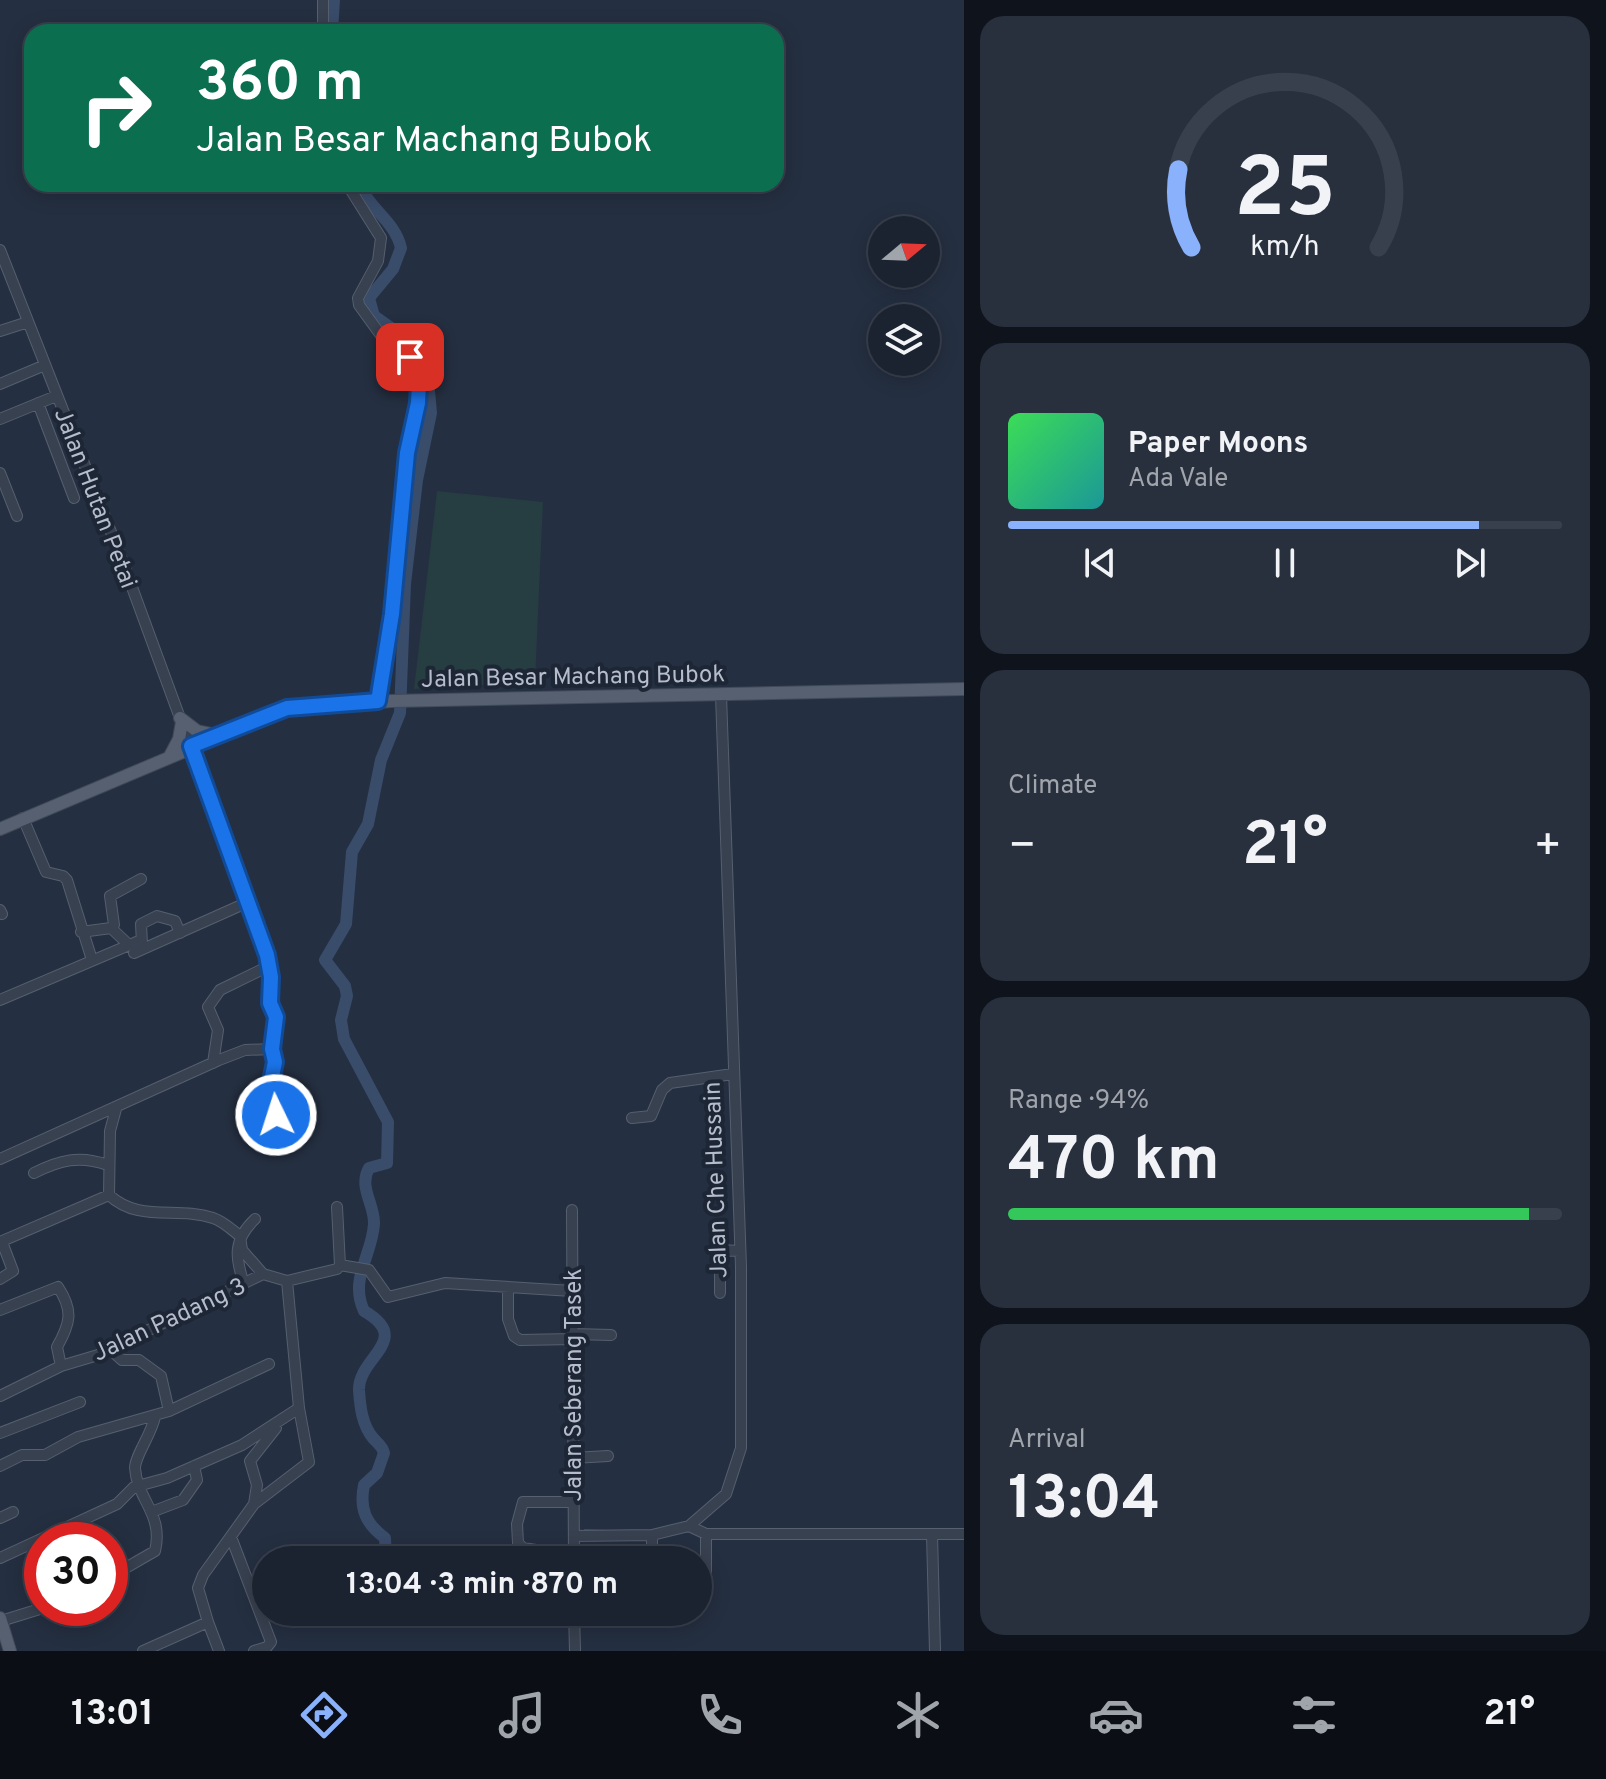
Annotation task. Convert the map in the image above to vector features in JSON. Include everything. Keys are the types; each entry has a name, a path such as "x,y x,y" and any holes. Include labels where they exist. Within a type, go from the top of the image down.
{"main road":[{"name":"Jalan Besar Machang Bubok","path":"191,746 287,708 378,701 964,689"},
{"path":"170,756 179,739 181,720 197,731 218,735"},
{"path":"0,829 191,746"},
{"path":"0,1620 10,1651"}],"street":[{"path":"323,0 323,24"},
{"path":"352,192 381,238 378,261 358,298 359,305 380,334 410,357 419,382 402,497 392,614 378,701"},
{"name":"Jalan Hutan Petai","path":"0,250 191,746 269,966 270,1003 276,1017 272,1049 275,1062 269,1091 271,1111 276,1115"},
{"path":"0,331 28,322"},
{"path":"0,384 45,365"},
{"path":"0,419 56,396"},
{"path":"38,403 74,498"},
{"path":"0,473 17,516"},
{"name":"Jalan Che Hussain","path":"574,1536 652,1535 689,1526 726,1494 740,1457 740,1251 721,695"},
{"path":"23,818 46,872 67,880 92,960"},
{"path":"111,928 114,925 110,896 141,879"},
{"path":"0,1000 92,960 180,932 246,903"},
{"path":"137,946 141,924 157,916 175,921 180,932"},
{"path":"81,932 111,928 137,946"},
{"path":"213,1063 218,1030 208,1007 215,996 269,966"},
{"path":"0,1159 245,1050 272,1049"},
{"path":"632,1118 651,1116 662,1090 670,1083 733,1074"},
{"path":"109,1195 110,1131 116,1109"},
{"path":"34,1173 63,1160 79,1158 108,1165"},
{"path":"109,1195 131,1210 213,1218 240,1236 242,1250 263,1274"},
{"path":"0,1279 13,1271 1,1242 109,1195"},
{"path":"337,1207 340,1265"},
{"name":"Jalan Seberang Tasek","path":"572,1210 574,1546"},
{"path":"244,1284 236,1258 240,1236 255,1219"},
{"path":"720,1293 720,1250 740,1251"},
{"path":"219,1651 199,1583 254,1504 309,1462 299,1408 287,1281 340,1265 363,1269 388,1297 445,1283 572,1291"},
{"name":"Jalan Padang 3","path":"0,1396 61,1366 110,1349 263,1274 287,1281"},
{"path":"0,1310 58,1287 70,1318 69,1329 57,1347 61,1366"},
{"path":"508,1289 508,1319 514,1336 520,1340 611,1335"},
{"path":"110,1349 122,1360 139,1360 161,1376 169,1411"},
{"path":"0,1466 22,1455 45,1455 78,1437 155,1417 269,1364"},
{"path":"0,1433 80,1402"},
{"path":"0,1558 117,1504 138,1486 194,1466 279,1422 299,1408"},
{"path":"128,1568 153,1555 157,1545 154,1511 138,1486 137,1456 147,1443 155,1417"},
{"path":"141,1420 147,1443"},
{"path":"254,1504 257,1485 250,1461 279,1422"},
{"path":"573,1458 608,1456"},
{"path":"154,1511 183,1500 197,1480 194,1466"},
{"path":"523,1546 518,1543 517,1524 523,1502 574,1502"},
{"path":"0,1518 13,1512"},
{"path":"689,1526 706,1534 964,1534"},
{"path":"706,1534 706,1546"},
{"path":"932,1534 935,1651"},
{"path":"652,1535 652,1546"},
{"path":"231,1537 271,1642 267,1647 254,1651"},
{"path":"0,1620 24,1613"},
{"path":"143,1651 208,1622"},
{"path":"574,1626 575,1651"}],"green space":[{"path":"437,491 543,502 535,682 414,689"}],"waterway":[{"path":"332,24 334,0"},
{"path":"363,192 393,230 401,248 393,269 369,298 374,316 418,347 426,358 431,413 417,480 405,584 400,713 381,760 368,824 352,852 346,924 325,960 345,986 347,996 341,1020 344,1039 388,1122 387,1163 369,1168 366,1175 374,1224 359,1288 364,1311 378,1321 384,1331 384,1340 366,1368 359,1390 366,1427 384,1453 377,1473 364,1485 363,1509 373,1527 385,1538 385,1546"},
{"path":"585,1530 608,1531"}],"route":[{"path":"276,1115 271,1111 269,1091 277,1027 270,1003 271,977 267,955 191,746 287,708 378,701 392,614 407,453 418,403 419,382 410,357"}]}
